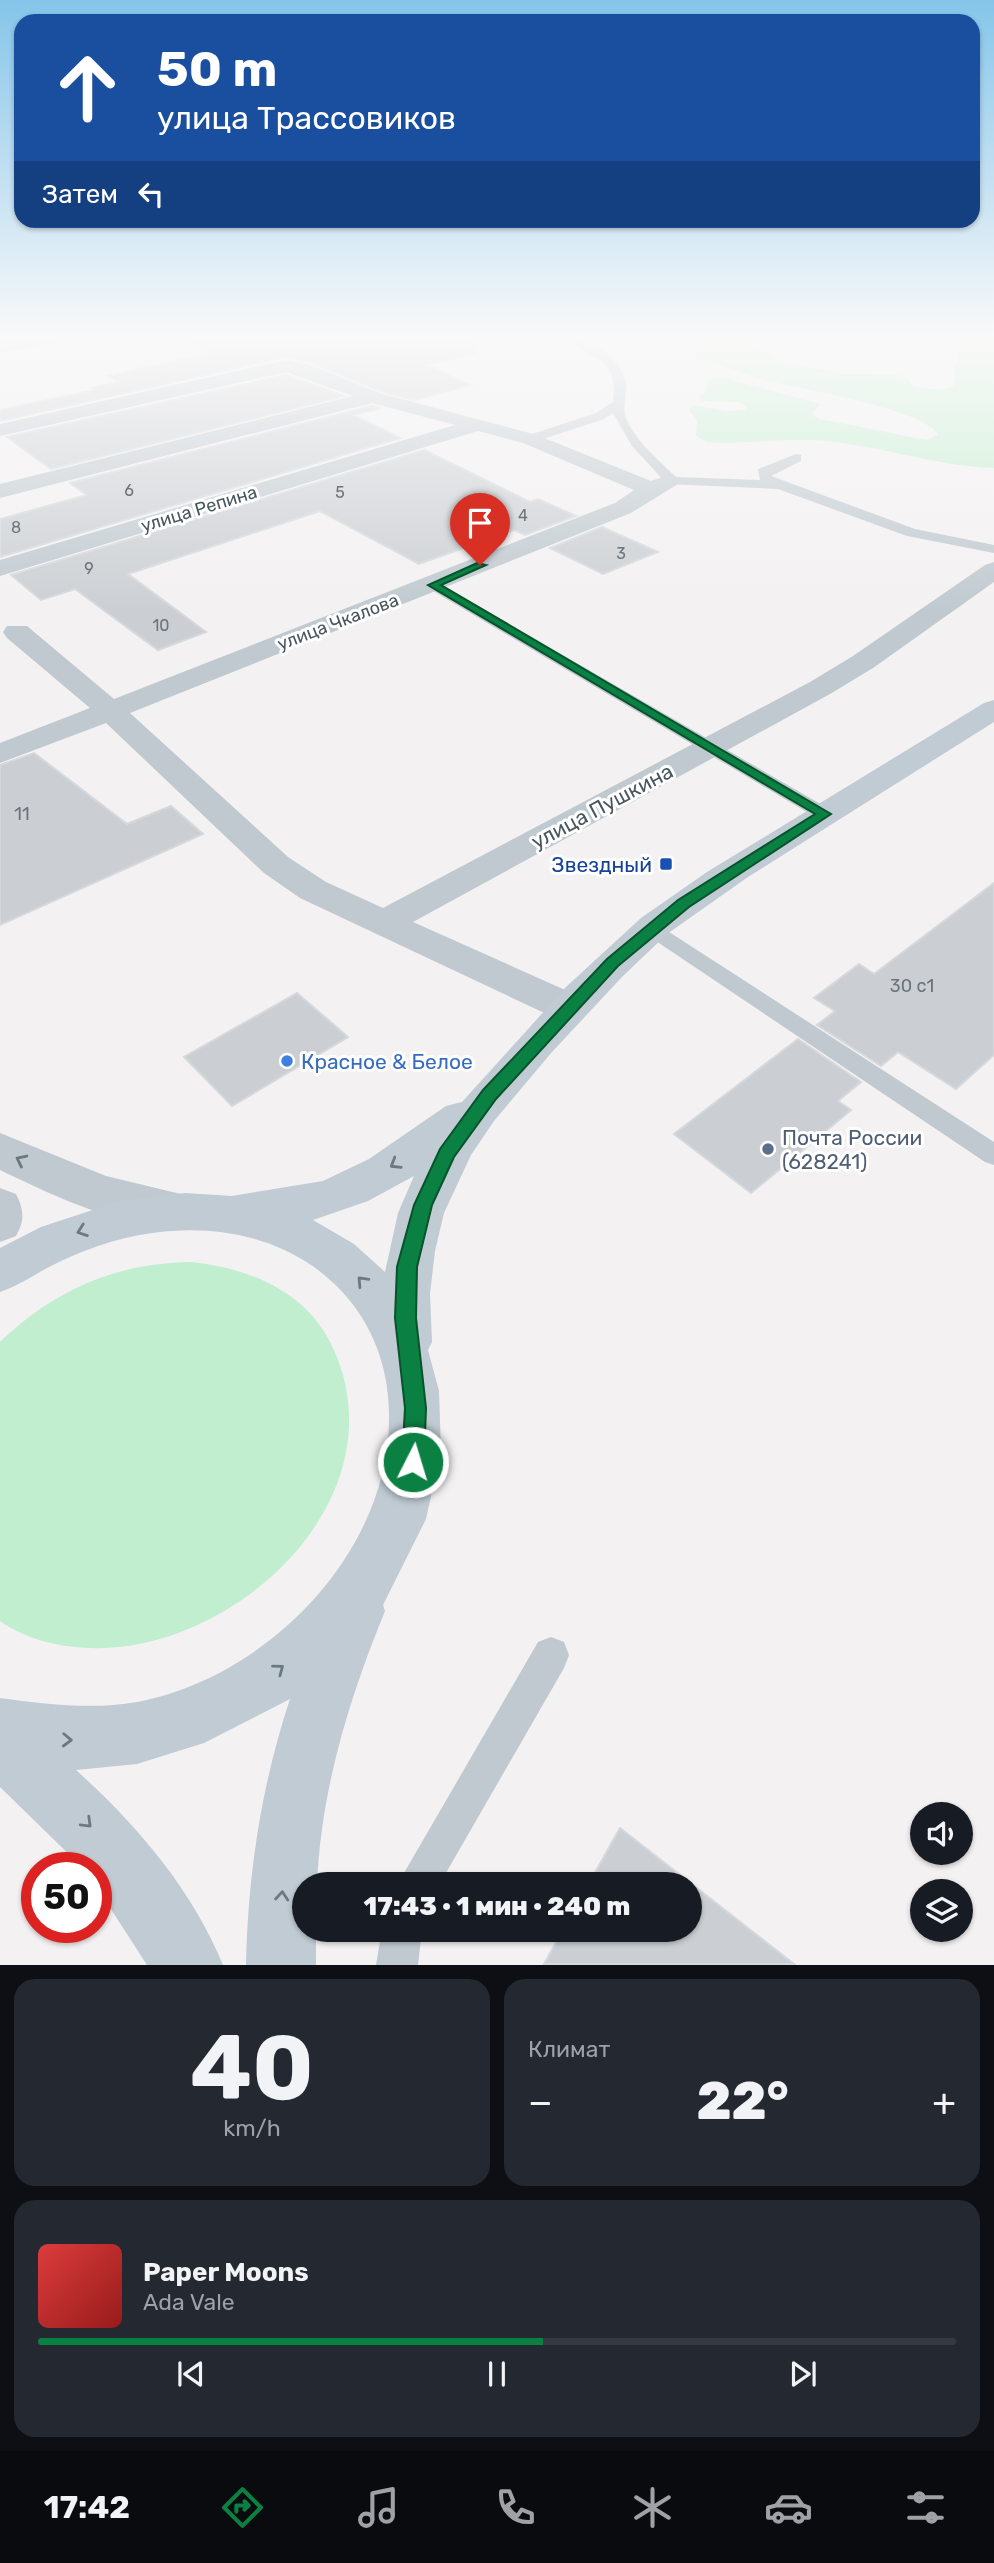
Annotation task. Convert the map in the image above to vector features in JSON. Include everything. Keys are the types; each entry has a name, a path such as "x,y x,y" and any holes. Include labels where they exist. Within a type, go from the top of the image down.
{"main road":[{"path":"281,1965 280,1916 287,1830 300,1760 322,1689 404,1500 413,1462 416,1417 405,1292 412,1237 437,1172 489,1094 612,962 652,928 683,904 994,709"},
{"path":"0,1272 45,1247 112,1221 158,1213 212,1213 281,1208 336,1195 403,1159 489,1094"},
{"path":"212,1213 257,1220 291,1231 321,1247 349,1268 373,1293 388,1315 400,1339 411,1374"},
{"path":"0,1729 47,1739 102,1739 158,1729 212,1709 263,1681 315,1639 346,1605 389,1539"},
{"path":"0,1744 100,1836 139,1888 188,1965"}],"street":[{"path":"0,491 243,430"},
{"name":"улица Репина","path":"0,568 462,430"},
{"path":"495,430 662,485"},
{"name":"улица Чкалова","path":"0,754 623,508 662,485"},
{"name":"улица Пушкина","path":"383,923 863,662 994,570"},
{"path":"17,632 111,711 276,865 313,890 569,1009"},
{"path":"0,1150 82,1188 117,1199 212,1213"},
{"path":"0,1208 0,1223"}],"lane":[{"path":"530,439 558,430"},
{"path":"628,430 662,485 780,485"},
{"path":"796,457 763,472 765,478 912,533 994,549"},
{"path":"433,585 824,814"},
{"path":"652,928 994,1155"},
{"path":"425,1872 551,1655"},
{"path":"397,1965 400,1942"}],"green space":[{"path":"696,430 874,430 926,440 938,435 933,430 994,430 994,468 951,464 825,441 707,442 696,436"},
{"path":"191,1262 234,1270 274,1286 308,1311 322,1328 333,1348 348,1400 346,1451 331,1499 304,1542 267,1580 224,1611 176,1634 111,1648 61,1645 29,1636 0,1621 0,1342 42,1308 88,1283 137,1268"}],"building":[{"path":"40,430 209,430 51,469 7,437"},
{"path":"279,430 383,430 400,438 0,557 0,519 87,495 70,483"},
{"path":"424,450 530,502 538,499 576,516 525,535 514,530 419,564 320,511 128,574 206,632 158,650 75,589 41,600 11,575"},
{"path":"602,527 658,552 603,574 550,548"},
{"path":"34,753 127,824 171,806 203,834 0,925 0,765"},
{"path":"994,883 994,1055 956,1089 898,1052 881,1066 817,1025 835,1011 814,998 859,964 874,974"},
{"path":"297,993 348,1037 232,1106 184,1057"},
{"path":"798,1039 861,1082 838,1101 851,1110 751,1193 674,1134"},
{"path":"620,1828 676,1872 595,1872"},
{"path":"702,1892 794,1964 544,1964 556,1942 702,1942"}],"place":[{"name":"Звездный","path":"666,864"},
{"name":"Красное & Белое","path":"287,1061"},
{"name":"Почта России (628241)","path":"768,1149"}],"route":[{"path":"413,1462 416,1408 405,1318 407,1267 412,1237 423,1205 447,1154 489,1094 612,962 683,904 824,814 433,585 480,565"}]}
